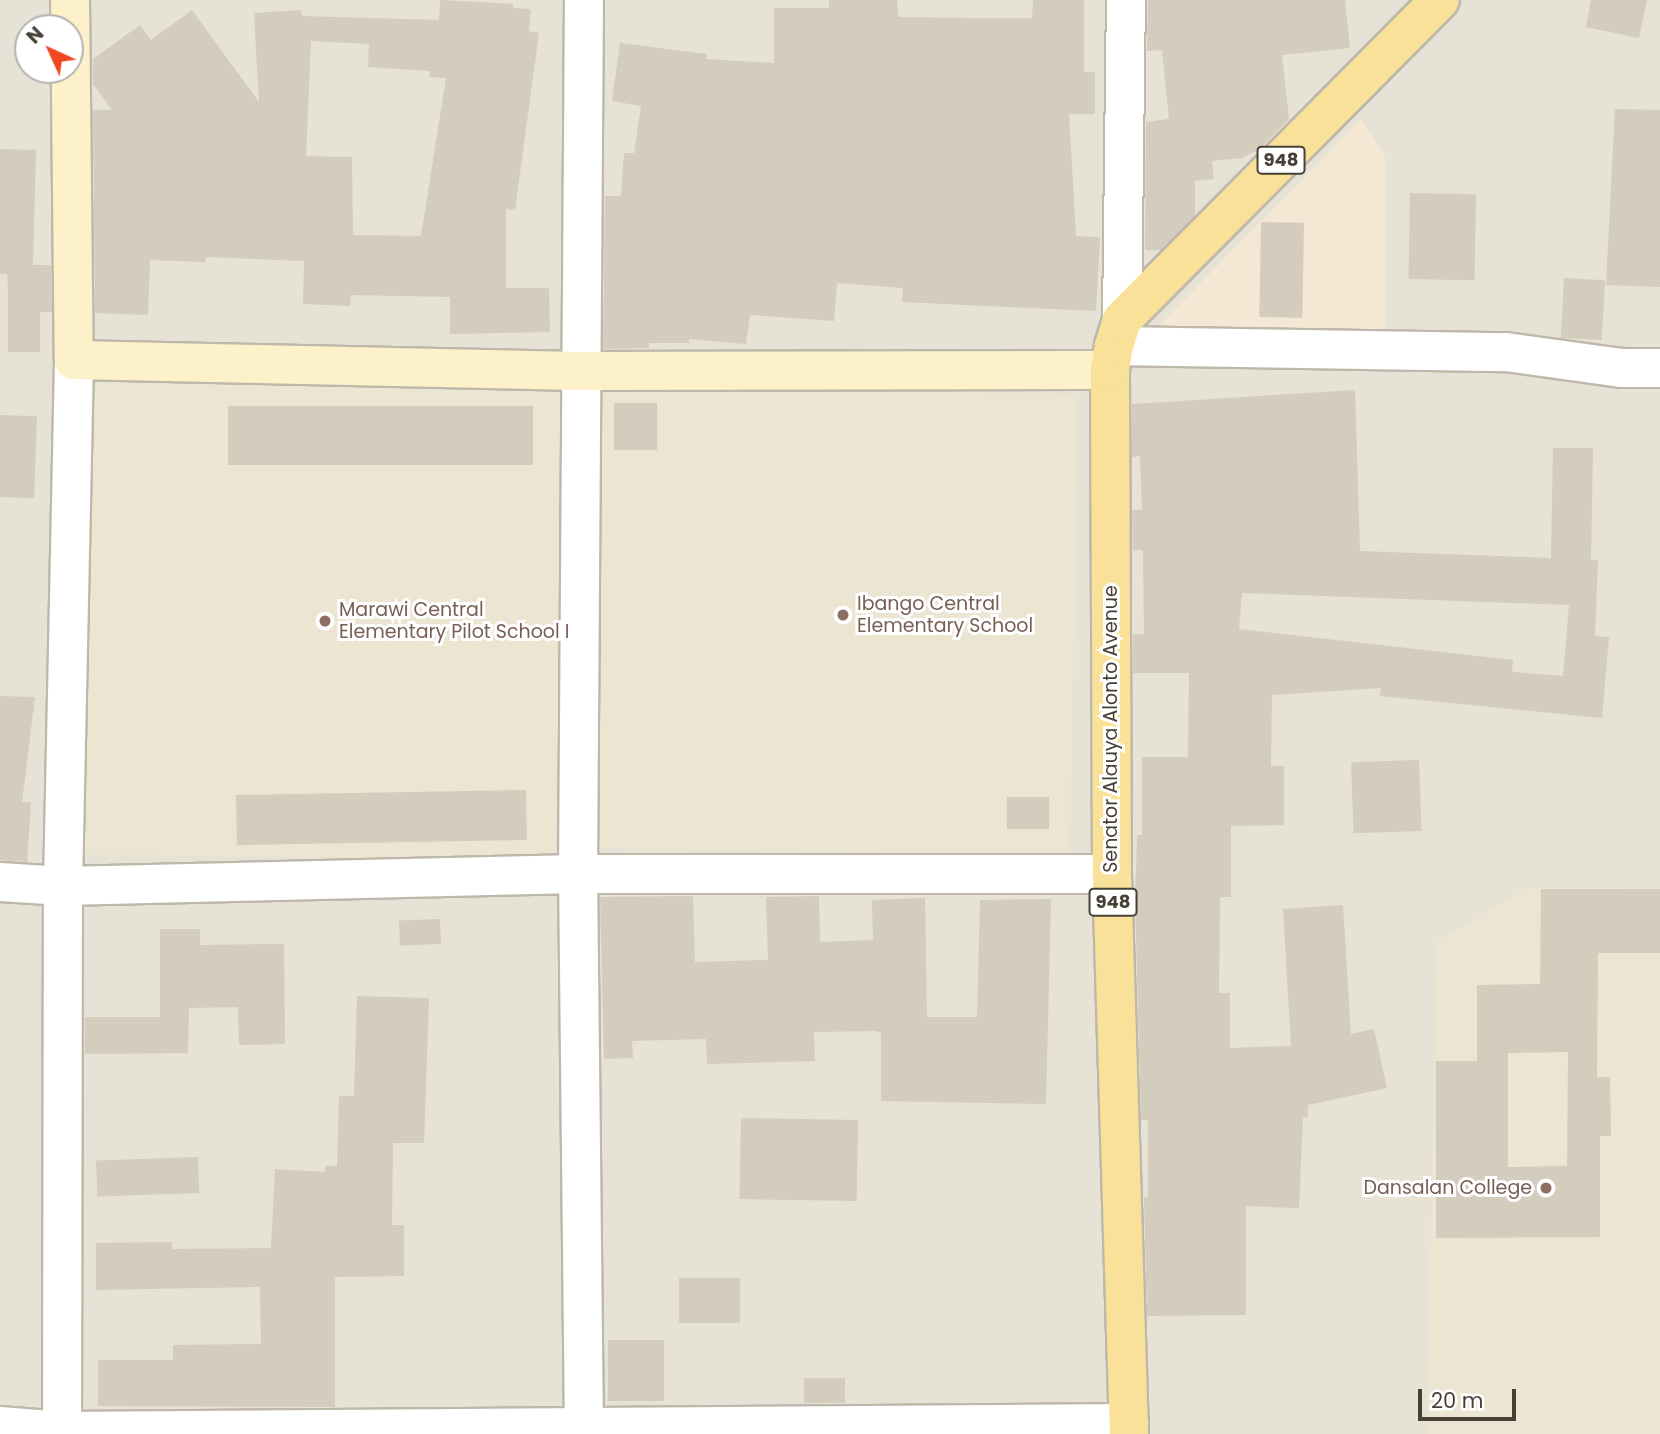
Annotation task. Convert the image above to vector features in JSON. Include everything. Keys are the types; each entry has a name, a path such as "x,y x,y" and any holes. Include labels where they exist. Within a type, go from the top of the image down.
{"main road":[{"path":"70,0 74,360 579,371 1115,345"},
{"name":"948","path":"1115,345 1440,0"},
{"name":"Senator Alauya Alonto Avenue","path":"1115,345 1112,874 1129,1428"}],"street":[{"path":"584,0 579,371 578,874 584,1429"},
{"path":"1126,0 1115,345 1506,352 1621,368 1660,368"},
{"path":"62,1432 63,886 74,360"},
{"path":"0,882 63,886 578,874 1112,874"},
{"path":"0,1426 62,1432 1129,1428"}],"shaded area":[{"path":"0,0 1660,0 1660,1434 0,1434"},
{"path":"1361,119 1385,157 1386,329 1151,334"},
{"name":"Marawi Central Elementary Pilot School I","path":"90,378 564,386 556,862 82,854"},
{"name":"Ibango Central Elementary School","path":"604,386 1078,394 1070,856 596,848"},
{"name":"Dansalan College","path":"1527,888 1660,889 1660,1434 1427,1434 1436,942"}],"building":[{"path":"440,0 513,4 513,8 531,9 529,31 539,33 515,210 506,209 506,288 549,288 550,332 450,334 450,297 351,295 350,306 303,304 304,261 206,257 205,262 150,260 148,315 95,313 93,110 112,110 93,84 93,59 140,25 151,40 192,10 259,102 254,13 301,10 302,16 439,20","holes":["311,41 369,44 368,67 430,71 429,77 446,78 421,236 353,235 352,157 306,156"]},
{"path":"829,0 897,0 898,17 1032,18 1033,0 1084,0 1084,72 1095,72 1095,114 1069,114 1076,236 1100,237 1096,311 902,302 903,288 837,283 834,321 750,315 746,344 689,339 689,343 649,343 649,348 603,349 605,196 621,196 624,153 634,153 641,106 612,101 620,43 707,54 706,59 774,63 774,8 829,8"},
{"path":"1148,0 1345,0 1350,48 1282,55 1289,119 1260,149 1242,158 1212,161 1214,179 1195,181 1195,216 1161,250 1145,250 1146,122 1169,119 1162,50 1147,51"},
{"path":"1591,0 1647,0 1639,38 1586,27"},
{"path":"1615,109 1660,110 1660,287 1606,285"},
{"path":"0,149 36,150 33,265 51,265 52,312 40,312 40,352 8,352 7,274 0,274"},
{"path":"1410,193 1476,194 1474,280 1408,279"},
{"path":"1261,222 1304,223 1302,318 1259,317"},
{"path":"1564,278 1605,280 1602,340 1561,338"},
{"path":"1355,390 1360,551 1551,558 1553,448 1593,448 1591,560 1598,560 1595,636 1609,637 1602,718 1380,696 1381,688 1272,695 1271,766 1284,766 1284,825 1231,826 1231,897 1220,897 1219,993 1230,993 1230,1048 1291,1046 1283,909 1343,905 1351,1034 1374,1029 1387,1088 1308,1105 1308,1117 1303,1117 1299,1208 1246,1206 1246,1315 1147,1316 1144,1197 1148,1197 1148,1120 1141,1120 1135,901 1137,835 1142,835 1142,757 1188,757 1189,673 1133,673 1133,634 1144,634 1143,550 1133,550 1132,510 1142,510 1140,456 1132,457 1132,404","holes":["1242,593 1569,605 1563,676 1512,672 1513,660 1239,629"]},
{"path":"614,403 657,403 657,450 614,450"},
{"path":"228,406 533,406 533,465 228,465"},
{"path":"0,415 37,416 34,498 0,497"},
{"path":"0,696 35,697 22,802 31,802 27,862 0,860"},
{"path":"1419,760 1421,831 1354,833 1351,762"},
{"path":"526,790 527,840 237,845 236,795"},
{"path":"1007,797 1049,797 1049,829 1007,829"},
{"path":"1541,889 1660,889 1660,953 1598,953 1597,1077 1610,1077 1611,1136 1600,1136 1600,1237 1436,1238 1436,1061 1477,1061 1477,985 1540,984","holes":["1568,1052 1567,1166 1508,1167 1508,1053"]},
{"path":"693,896 695,962 768,960 766,897 819,896 820,942 873,940 872,900 925,898 927,1017 977,1017 980,900 1051,899 1046,1104 881,1101 881,1033 875,1031 814,1032 815,1061 707,1064 706,1039 632,1041 633,1058 604,1059 600,897"},
{"path":"440,919 441,944 400,945 399,920"},
{"path":"160,929 200,929 200,945 284,944 285,1044 239,1045 238,1007 189,1008 188,1053 85,1054 85,1017 160,1017"},
{"path":"357,996 429,998 424,1143 393,1143 392,1225 404,1225 404,1276 335,1277 335,1407 98,1406 98,1360 173,1360 173,1345 261,1344 260,1287 96,1290 96,1243 172,1242 172,1249 271,1248 275,1169 325,1172 325,1166 337,1166 339,1096 354,1096"},
{"path":"741,1118 858,1120 857,1201 740,1199"},
{"path":"198,1157 199,1193 97,1197 96,1161"},
{"path":"679,1278 740,1278 740,1323 679,1323"},
{"path":"608,1340 664,1340 664,1401 608,1401"},
{"path":"804,1378 845,1378 845,1403 804,1403"}],"place":[{"name":"Ibango Central Elementary School","path":"843,615"},
{"name":"Marawi Central Elementary Pilot School I","path":"325,621"},
{"name":"Dansalan College","path":"1546,1188"}]}
